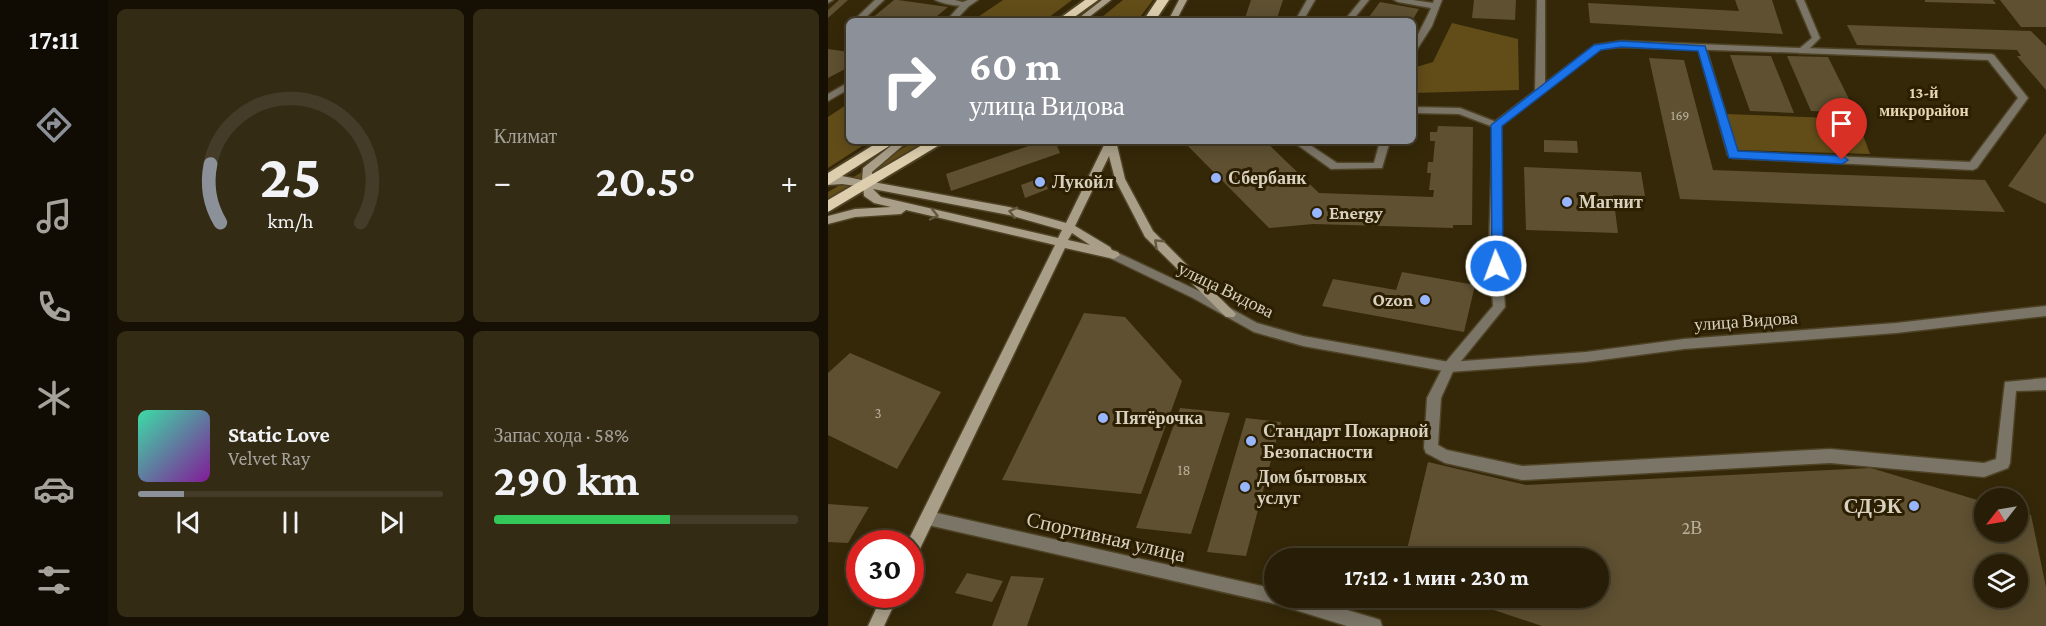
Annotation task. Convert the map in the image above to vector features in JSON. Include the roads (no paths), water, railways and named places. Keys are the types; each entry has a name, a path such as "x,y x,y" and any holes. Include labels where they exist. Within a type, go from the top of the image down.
{"highway":[{"path":"1066,18 1092,0"},
{"path":"1151,18 1163,0"},
{"path":"828,180 885,144"},
{"path":"828,207 934,144"}],"main road":[{"path":"1083,18 1107,0"},
{"path":"1174,18 1183,0"},
{"path":"899,144 867,171 866,184 868,194 878,200 911,210"},
{"path":"922,530 1110,144"},
{"path":"1111,144 1120,179 1149,234 1230,314"},
{"path":"828,180 866,184 1009,211 1070,228 1114,255"},
{"path":"828,220 855,213 911,210"},
{"name":"улица Видова","path":"911,210 1114,255"},
{"path":"876,626 884,608"}],"street":[{"path":"860,18 880,0"},
{"path":"939,0 970,2"},
{"path":"1301,18 1311,0"},
{"path":"1350,18 1365,0"},
{"path":"1398,0 1437,3 1428,26 1416,44"},
{"path":"1540,91 1541,0"},
{"path":"1800,0 1816,38 1802,51"},
{"path":"953,18 970,2"},
{"path":"1496,125 1598,47 1621,44 1991,57 2024,98 1973,166 1733,155 1702,48"},
{"path":"828,98 846,87"},
{"path":"1416,110 1460,111 1496,125"},
{"path":"1496,125 1495,246 1499,307 1449,367 1434,398 1431,448 1445,456 1522,473 1830,456 1984,470 2003,463 2010,386 2046,384"},
{"path":"1301,144 1335,167 1378,166 1384,144"},
{"name":"улица Видова","path":"1114,255 1254,327 1303,341 1449,367 1586,357 1684,344 1896,328 2046,311"},
{"name":"Спортивная улица","path":"928,518 1264,594"},
{"name":"Спортивная улица","path":"1313,608 1374,626"}],"place":[{"name":"Сбербанк","path":"1216,178"},
{"name":"Лукойл","path":"1040,182"},
{"name":"Магнит","path":"1567,202"},
{"name":"Energy","path":"1317,213"},
{"name":"Ozon","path":"1425,300"},
{"name":"Пятёрочка","path":"1103,418"},
{"name":"Стандарт Пожарной Безопасности","path":"1251,441"},
{"name":"Дом бытовых услуг","path":"1245,487"},
{"name":"СДЭК","path":"1914,506"}],"district":[{"name":"13-й микрорайон","path":"1924,101"}]}
